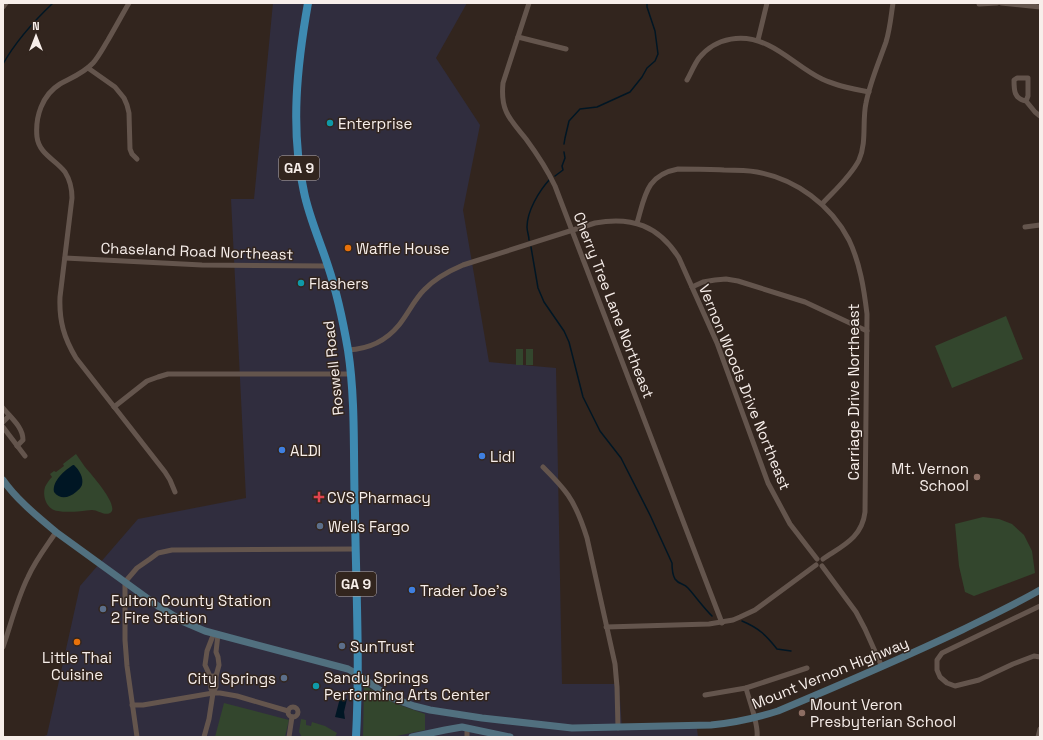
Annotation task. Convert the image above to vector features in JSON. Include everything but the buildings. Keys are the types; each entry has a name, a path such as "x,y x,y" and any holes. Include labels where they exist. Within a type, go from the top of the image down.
{"main road":[{"name":"Roswell Road","path":"308,3 299,65 296,109 297,143 299,168 304,193 314,229 328,266 338,301 348,350 351,374 357,674 356,737"},
{"name":"Mount Vernon Highway","path":"3,480 14,494 56,532 170,614 195,627 344,668 357,674 388,696 414,706 482,718 570,728 711,725 728,724 755,718 778,711 882,667 1005,610 1040,590"},
{"path":"412,737 462,727 510,737"}],"street":[{"path":"3,7 6,3"},
{"path":"129,3 101,52 93,63 88,68 58,85 50,92 42,105 37,122 37,137 40,147 46,155 64,171 72,188 71,210 60,307 64,336 76,358 166,472 175,492"},
{"name":"Cherry Tree Lane Northeast","path":"529,3 503,84 502,94 504,105 509,117 540,159 555,186 722,622"},
{"path":"758,40 766,3"},
{"path":"822,204 851,172 859,159 863,144 865,109 886,40 893,3"},
{"path":"979,4 997,3"},
{"path":"1001,3 1040,7"},
{"path":"518,37 566,50"},
{"path":"687,80 699,58 715,44 725,40 748,38 758,40 769,46 814,75 841,86 869,92"},
{"path":"88,68 115,87 124,98 129,113 130,149 132,154 137,159"},
{"path":"1026,101 1028,96 1028,78 1017,78 1014,80 1016,97 1026,101 1040,116"},
{"name":"Carriage Drive Northeast","path":"637,223 645,195 651,184 656,178 670,170 743,170 766,174 782,179 796,185 810,194 822,204 841,227 849,241 858,267 867,314 864,519 861,528 854,537 823,559"},
{"name":"Vernon Woods Drive Northeast","path":"348,350 367,347 388,336 424,290 436,279 449,271 463,265 596,223 608,221 637,223 656,233 670,246 679,258 718,343 768,483 790,524 817,558"},
{"path":"1025,227 1040,225"},
{"name":"Chaseland Road Northeast","path":"65,258 202,265 328,266"},
{"path":"692,287 703,282 715,280 726,279 738,281 805,302 867,331"},
{"path":"114,406 147,381 168,374 351,374"},
{"path":"3,408 20,428 23,435 23,440 17,446"},
{"path":"3,422 9,416"},
{"path":"3,427 25,456"},
{"path":"543,467 567,495 575,507 587,538 616,676 618,728"},
{"path":"3,648 20,595 28,576 56,532"},
{"path":"137,737 127,666 125,640 125,582 137,568 158,554 168,550 355,549"},
{"path":"606,627 709,624 740,617 755,610 816,565 817,558 823,559 824,564 822,566"},
{"path":"816,565 820,567 822,566 856,612 882,667"},
{"path":"1040,606 942,653 937,660 937,670 940,677 955,686 979,680 1034,656 1040,657"},
{"path":"213,693 211,689 210,676 205,665 207,652 216,634"},
{"path":"204,737 209,719 213,693 216,687 216,676 219,665 216,652 216,634"},
{"path":"207,652 216,652"},
{"path":"705,695 746,688 807,668"},
{"path":"210,676 216,676"},
{"path":"746,688 755,718 758,734 757,737"},
{"path":"132,705 143,705 213,693 237,696 288,711 289,715 292,717 289,737"},
{"path":"288,711 293,707 298,710 297,716 292,717"},
{"path":"467,728 467,737"},
{"path":"1038,737 1040,729"}],"shaded area":[{"path":"273,3 467,3 436,58 480,125 463,210 489,362 556,368 562,684 619,684 622,729 697,729 698,737 41,737 47,735 80,586 138,519 246,498 231,199 254,199"}],"green space":[{"path":"1006,316 1023,359 952,388 935,346"},
{"path":"516,349 523,349 523,365 516,365"},
{"path":"526,349 533,349 533,365 526,365"},
{"path":"76,454 104,490 111,504 112,510 110,513 106,514 94,510 62,512 54,510 48,506 44,491 52,477 50,474 54,471 56,472 64,466 63,464"},
{"path":"983,517 999,519 1012,524 1024,535 1032,551 1035,573 974,596 965,592 959,566 955,524"},
{"path":"364,685 394,703 425,714 425,730 392,737 363,737"},
{"path":"224,703 289,720 285,737 215,737"},
{"path":"301,719 306,720 306,725 311,726 312,722 325,726 337,733 335,737 302,737 299,732"}],"water":[{"path":"73,465 81,474 82,486 70,496 62,497 56,495 54,488 57,480"},
{"path":"340,698 347,699 344,712 345,719 335,717"}],"waterway":[{"path":"3,64 26,32 53,3"},
{"path":"564,144 569,121 580,109 597,107 630,92 647,68 655,61 658,54 655,31 647,3"},
{"path":"555,176 563,170 562,166 565,158 564,152"},
{"path":"529,240 527,227 531,208 538,195 550,179"},
{"path":"531,247 538,288 544,302 564,331 569,342 583,397 600,431 621,458 650,515 672,563 675,579 686,586 712,616"},
{"path":"742,621 753,626 762,633 777,649 791,651"}],"place":[{"name":"Enterprise","path":"330,123"},
{"name":"Waffle House","path":"348,248"},
{"name":"Flashers","path":"301,283"},
{"name":"ALDI","path":"282,450"},
{"name":"Lidl","path":"482,456"},
{"name":"Mt. Vernon School","path":"977,477"},
{"name":"CVS Pharmacy","path":"319,497"},
{"name":"Wells Fargo","path":"320,526"},
{"name":"Trader Joe's","path":"412,590"},
{"name":"Fulton County Station 2 Fire Station","path":"103,609"},
{"name":"Little Thai Cuisine","path":"77,642"},
{"name":"SunTrust","path":"342,646"},
{"name":"City Springs","path":"284,678"},
{"name":"Sandy Springs Performing Arts Center","path":"316,686"},
{"name":"Mount Veron Presbyterian School","path":"802,713"}]}
